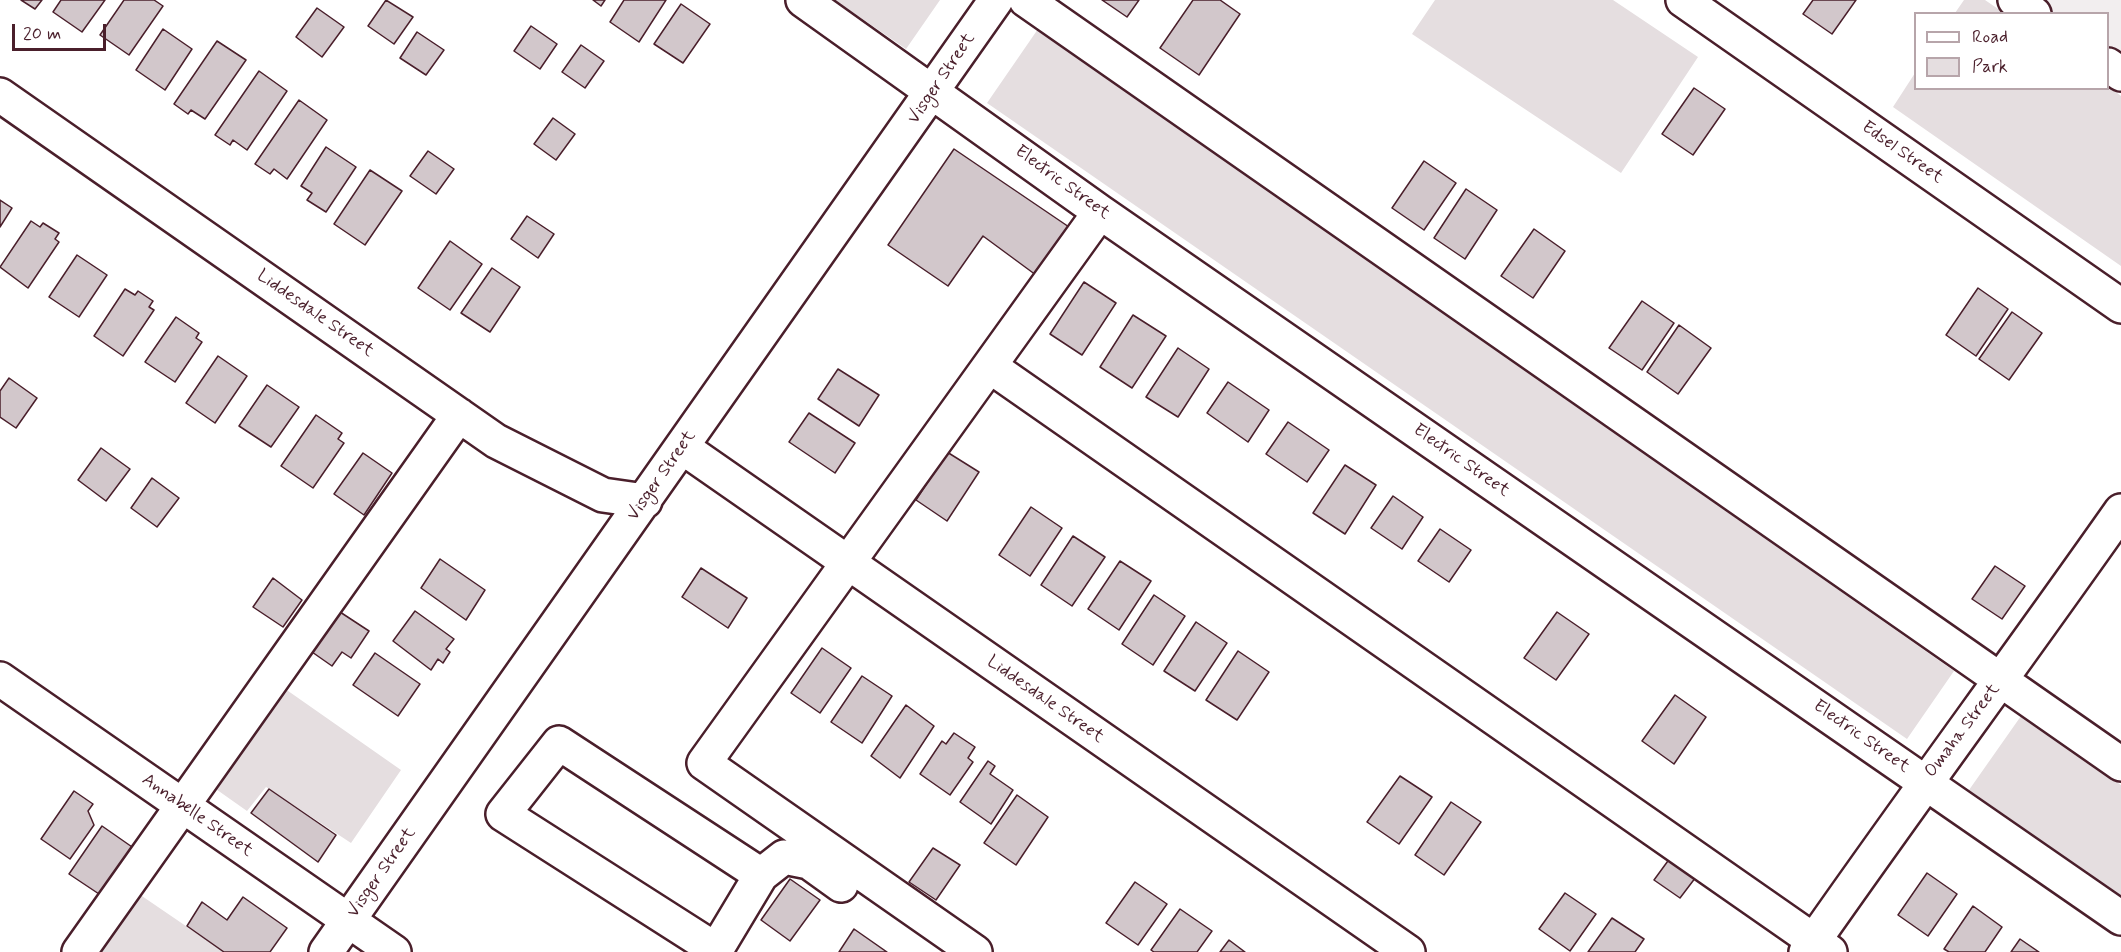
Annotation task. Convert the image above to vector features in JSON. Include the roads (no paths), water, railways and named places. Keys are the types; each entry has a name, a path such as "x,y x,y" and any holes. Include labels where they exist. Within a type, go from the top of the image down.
{"street":[{"name":"Electric Street","path":"803,0 1100,212 2121,918"},
{"name":"Visger Street","path":"326,952 996,0"},
{"path":"1026,0 2121,764"},
{"name":"Edsel Street","path":"1683,0 2121,306"},
{"path":"2015,0 2031,12"},
{"path":"2109,65 2121,74"},
{"name":"Liddesdale Street","path":"0,95 496,441 603,495 645,501"},
{"path":"975,952 704,763 991,367 1100,212"},
{"path":"991,367 1817,948"},
{"path":"79,952 184,807 459,415"},
{"name":"Liddesdale Street","path":"682,447 847,564 1408,952"},
{"name":"Omaha Street","path":"1817,948 1925,782 2002,680 2121,512"},
{"name":"Annabelle Street","path":"0,679 394,952"},
{"path":"761,874 559,743 503,814 715,951 761,874 784,857 809,862 938,952"}]}
